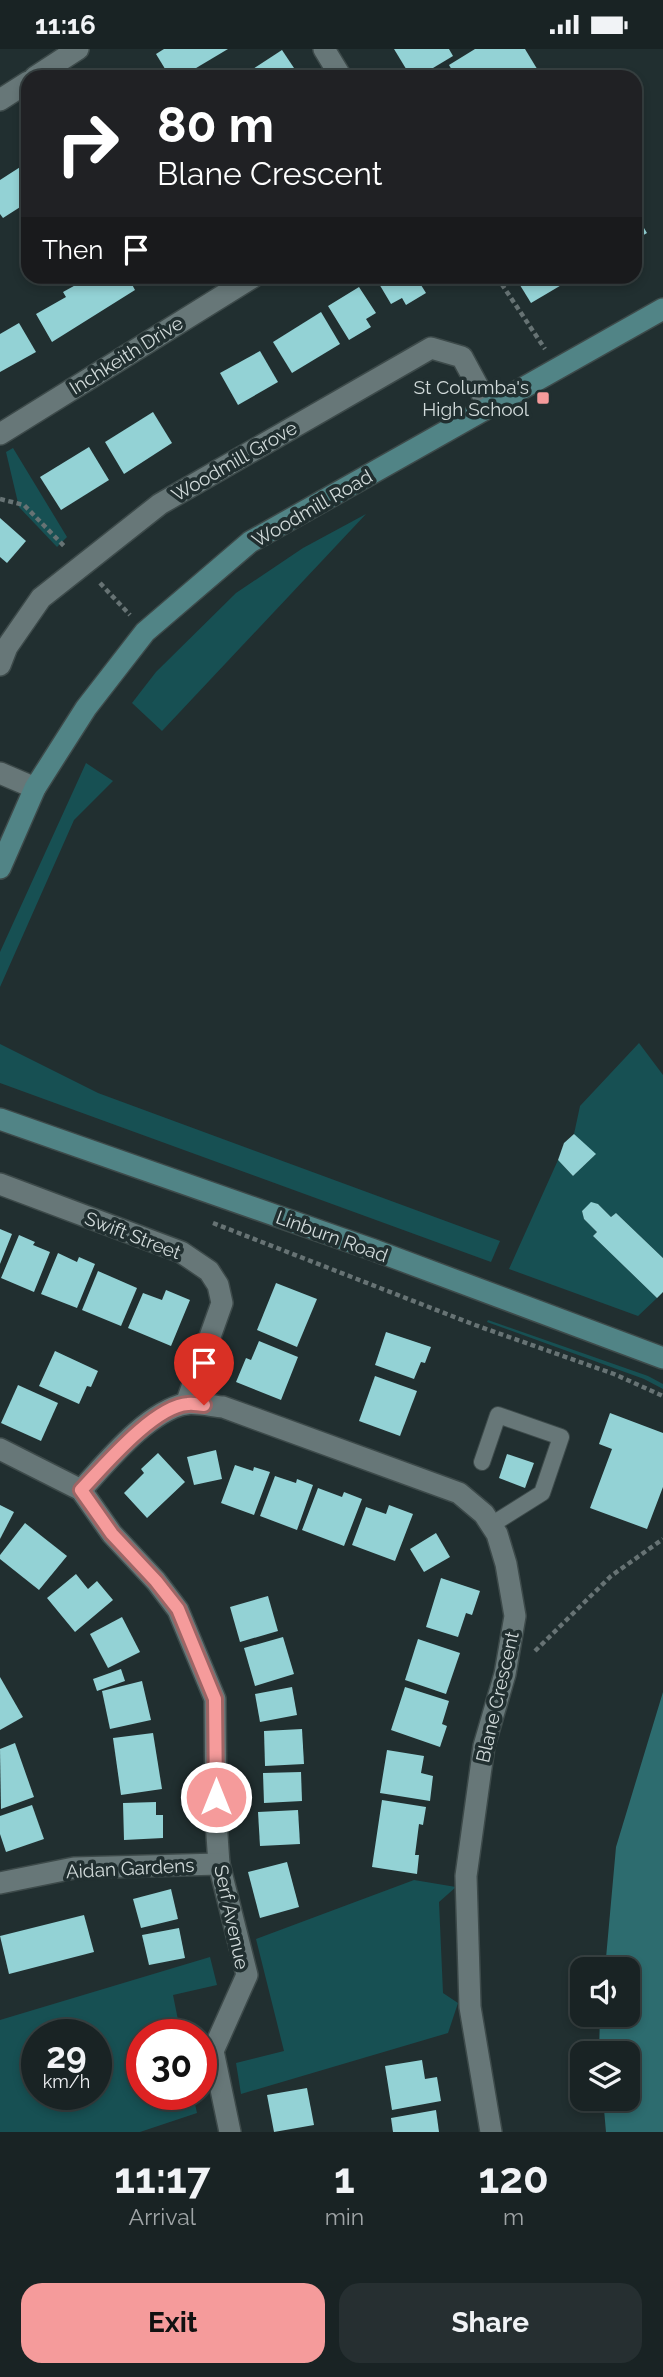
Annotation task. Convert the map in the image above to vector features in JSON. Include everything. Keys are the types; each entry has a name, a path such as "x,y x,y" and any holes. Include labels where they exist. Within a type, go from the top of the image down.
{"street":[{"path":"46,70 78,49"},
{"path":"324,49 337,70"},
{"path":"0,100 21,86"},
{"name":"Inchkeith Drive","path":"0,434 242,284"},
{"name":"Woodmill Road","path":"0,868 35,788 86,708 145,632 250,542 663,309"},
{"name":"Woodmill Grove","path":"0,665 7,647 41,598 160,504 431,348 461,357 489,407"},
{"path":"0,773 35,788"},
{"name":"Linburn Road","path":"0,1119 387,1255 663,1358"},
{"name":"Swift Street","path":"0,1184 181,1252 209,1271 218,1285 222,1303 186,1403"},
{"path":"81,1490 127,1441 155,1417 186,1403"},
{"name":"Blane Crescent","path":"186,1403 223,1407 459,1493 484,1514 497,1534 506,1564 515,1616 505,1674 484,1747 466,1876 470,2007 491,2132"},
{"name":"Serf Avenue","path":"0,1449 81,1490 112,1534 178,1609 215,1699 219,1864 247,1975 213,2051 230,2132"},
{"name":"Aidan Gardens","path":"0,1883 74,1868 219,1864"}],"lane":[{"path":"482,1462 498,1415 561,1437 542,1493 491,1525"}],"path":[{"path":"502,284 558,368"},
{"path":"0,499 24,505 145,632"},
{"path":"207,1221 475,1325 614,1374 663,1396"},
{"path":"505,1674 545,1643 611,1576 663,1539"}],"shaded area":[{"path":"13,448 67,537 57,547 19,507 6,452"},
{"path":"366,514 162,731 132,703 156,672 236,593 303,548"},
{"path":"86,763 113,781 74,820 0,987 0,952"},
{"path":"639,1043 663,1075 663,1258 616,1213 611,1217 598,1204 591,1203 582,1211 584,1219 597,1232 593,1236 657,1298 638,1316 509,1269 558,1160 573,1176 595,1155 574,1134 580,1106"},
{"path":"0,1044 98,1093 500,1241 491,1262 0,1083"},
{"path":"488,1320 648,1376 663,1384 663,1389 644,1379 487,1322"},
{"path":"663,1692 663,2132 606,2132 604,2111 640,2111 640,2041 599,2041 600,2027 640,2027 640,1957 606,1957 616,1847"},
{"path":"414,1880 456,1887 439,1902 443,1993 458,2003 448,2033 241,2094 236,2063 284,2051 256,1939"},
{"path":"210,1957 217,1985 173,1995 178,2019 126,2019 126,2110 196,2110 197,2113 140,2132 0,2132 0,2020"}],"building":[{"path":"164,49 228,49 193,70 166,70 156,54"},
{"path":"394,49 449,49 453,56 430,70 407,70"},
{"path":"475,49 525,49 538,70 452,70 449,65"},
{"path":"282,50 295,70 254,70"},
{"path":"21,166 21,206 3,218 0,214 0,180"},
{"path":"77,284 132,284 135,290 52,342 36,314 66,297 63,292"},
{"path":"379,284 420,284 426,293 406,305 402,298 391,304"},
{"path":"519,284 563,284 531,303"},
{"path":"359,287 376,313 366,319 371,327 349,340 328,306"},
{"path":"321,312 340,344 292,373 273,342"},
{"path":"19,323 36,352 0,372 0,334"},
{"path":"260,351 278,382 238,405 220,373"},
{"path":"153,412 172,443 124,474 105,442"},
{"path":"89,447 109,480 61,510 40,477"},
{"path":"0,518 26,541 7,563 0,557"},
{"path":"574,1134 596,1154 573,1176 558,1160 564,1143"},
{"path":"591,1202 598,1204 611,1217 616,1213 663,1258 663,1292 657,1298 593,1236 597,1232 584,1219 582,1211"},
{"path":"0,1229 12,1234 0,1264"},
{"path":"19,1235 50,1252 34,1292 1,1278"},
{"path":"58,1253 77,1262 79,1257 95,1264 77,1308 41,1294"},
{"path":"98,1271 137,1288 121,1326 82,1310"},
{"path":"276,1283 317,1299 297,1347 257,1330"},
{"path":"166,1290 190,1300 171,1346 128,1328 143,1293 162,1300"},
{"path":"386,1332 431,1347 425,1363 421,1362 414,1379 375,1365"},
{"path":"259,1341 298,1357 281,1400 236,1382 246,1358 251,1360"},
{"path":"55,1351 98,1371 79,1404 39,1386"},
{"path":"375,1376 417,1391 400,1436 359,1421"},
{"path":"18,1385 58,1403 41,1441 1,1423"},
{"path":"610,1413 663,1433 663,1487 647,1529 590,1508 612,1449 599,1444"},
{"path":"216,1450 222,1479 194,1485 187,1457"},
{"path":"158,1453 185,1482 147,1518 124,1493 144,1473 141,1469"},
{"path":"507,1454 534,1463 525,1488 499,1478"},
{"path":"235,1465 253,1471 254,1467 270,1472 254,1515 221,1503"},
{"path":"275,1476 296,1483 297,1479 313,1485 297,1530 260,1516"},
{"path":"318,1488 342,1497 344,1492 362,1499 344,1546 302,1530"},
{"path":"0,1505 14,1512 0,1539"},
{"path":"389,1505 413,1514 395,1561 352,1545 366,1507 386,1514"},
{"path":"25,1523 67,1556 39,1590 0,1559 0,1555"},
{"path":"436,1533 450,1557 424,1572 410,1549"},
{"path":"76,1574 88,1589 97,1581 113,1600 75,1632 47,1598"},
{"path":"441,1578 480,1591 472,1615 466,1613 458,1637 426,1627"},
{"path":"268,1596 278,1631 240,1642 230,1607"},
{"path":"122,1617 140,1652 108,1668 90,1634"},
{"path":"283,1637 294,1674 255,1686 244,1648"},
{"path":"418,1639 460,1653 446,1694 405,1680"},
{"path":"121,1669 125,1681 97,1691 93,1679"},
{"path":"0,1677 23,1717 0,1730"},
{"path":"142,1681 151,1720 110,1729 102,1691"},
{"path":"292,1687 297,1715 260,1722 255,1694"},
{"path":"405,1687 449,1701 442,1724 447,1726 440,1747 391,1730"},
{"path":"302,1729 304,1764 265,1766 264,1731"},
{"path":"153,1733 162,1789 121,1795 113,1738"},
{"path":"15,1743 34,1797 1,1809 0,1749"},
{"path":"387,1750 424,1756 421,1773 433,1776 430,1801 380,1793"},
{"path":"301,1772 302,1801 264,1803 263,1773"},
{"path":"382,1800 426,1807 423,1825 419,1824 415,1855 419,1855 417,1874 372,1867"},
{"path":"156,1802 156,1815 163,1815 163,1838 124,1840 123,1803"},
{"path":"32,1805 44,1839 6,1852 0,1834 0,1816"},
{"path":"298,1810 300,1844 260,1846 258,1812"},
{"path":"287,1862 299,1907 260,1918 248,1872"},
{"path":"171,1889 178,1919 141,1928 133,1899"},
{"path":"84,1915 94,1952 9,1974 0,1936"},
{"path":"179,1928 185,1958 149,1965 142,1935"},
{"path":"422,2060 425,2079 437,2077 441,2101 392,2110 385,2066"},
{"path":"307,2088 314,2125 274,2132 267,2095"},
{"path":"436,2110 439,2132 393,2132 391,2118"}],"place":[{"name":"St Columba's High School","path":"543,398"}],"route":[{"path":"204,1405 186,1403 155,1417 127,1441 81,1490 112,1534 178,1609 215,1699 216,1797"}]}
